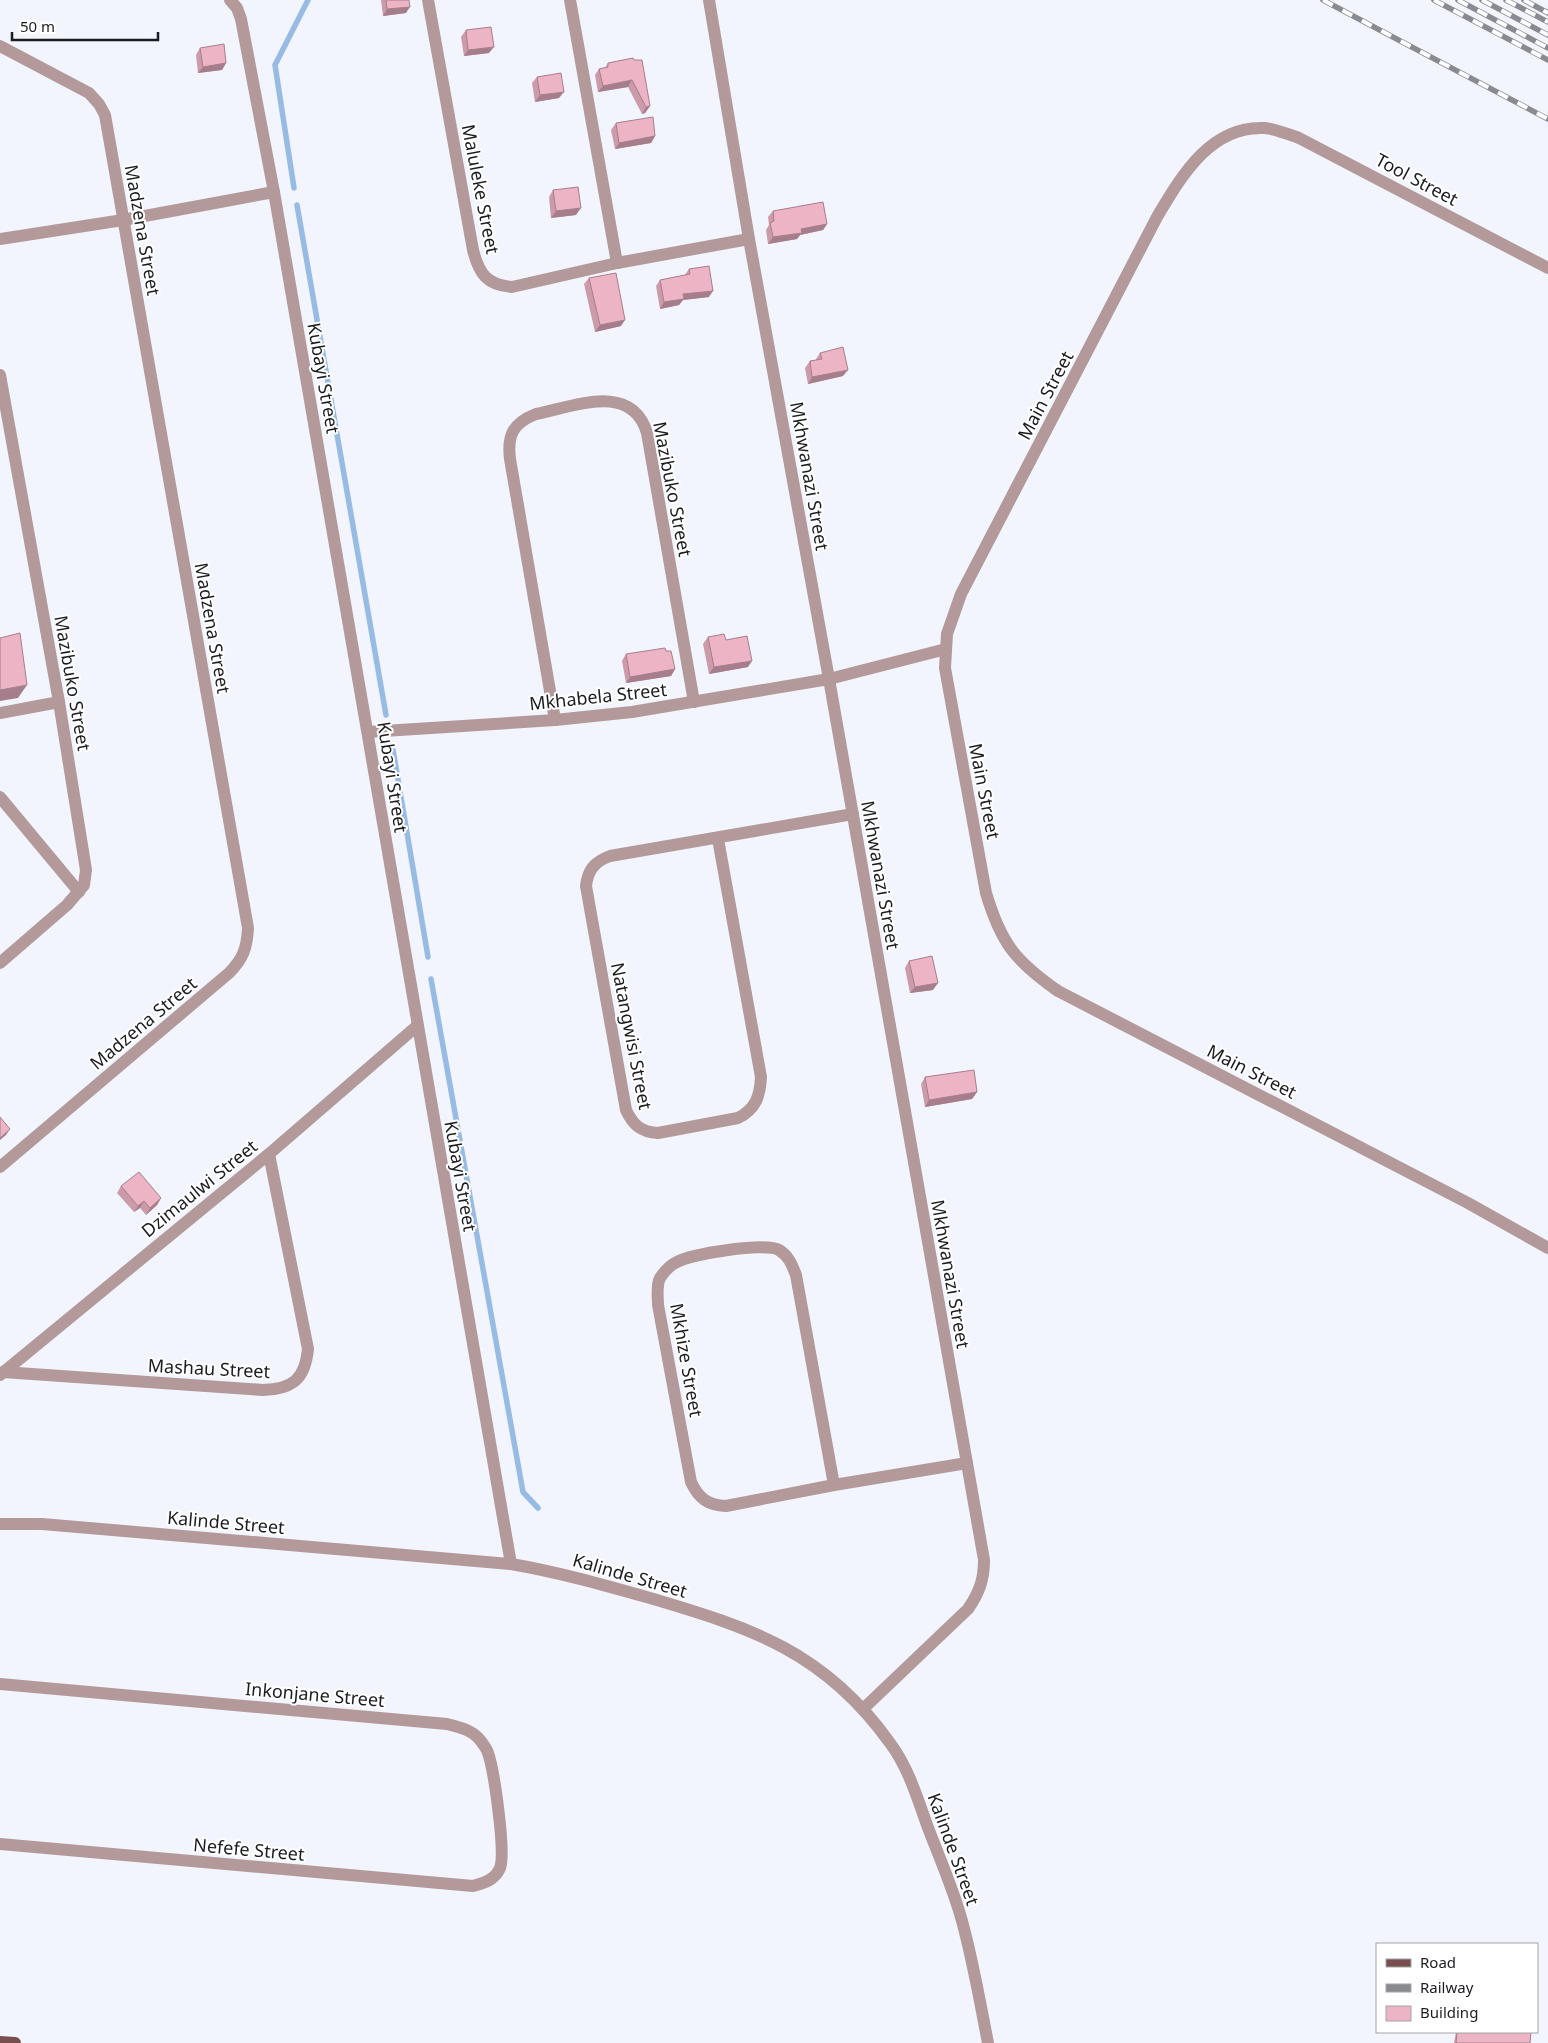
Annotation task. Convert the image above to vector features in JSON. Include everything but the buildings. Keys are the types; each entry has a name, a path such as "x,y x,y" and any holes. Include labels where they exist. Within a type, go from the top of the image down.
{"main road":[{"path":"0,2042 15,2043"}],"street":[{"name":"Kubayi Street","path":"230,0 237,8 241,18 274,192 511,1564"},
{"name":"Maluleke Street","path":"428,0 473,250 481,272 499,286 512,287 617,263 749,239"},
{"path":"570,0 617,263"},
{"name":"Mkhwanazi Street","path":"709,0 749,239 829,679 984,1560 984,1576 979,1594 958,1621 863,1709"},
{"name":"Madzena Street","path":"0,46 88,93 99,104 109,132 248,928 248,945 242,960 229,973 0,1167"},
{"name":"Tool Street","path":"1266,128 1290,135 1319,147 1548,268"},
{"name":"Main Street","path":"1266,128 1238,131 1215,143 1195,159 1178,181 961,594 952,615 946,648 945,668 986,893 995,925 1012,952 1031,972 1058,990 1459,1198 1548,1248"},
{"path":"0,239 123,220 274,192"},
{"name":"Mazibuko Street","path":"0,374 86,860 84,886 79,892 54,918 0,963"},
{"name":"Mazibuko Street","path":"555,720 510,459 509,439 517,423 530,416 607,400 624,403 634,409 643,420 647,433 694,702"},
{"name":"Mkhabela Street","path":"368,732 555,720 694,702 829,679 946,648"},
{"path":"0,713 59,702"},
{"path":"0,798 79,892"},
{"name":"Natangwisi Street","path":"718,839 761,1077 760,1092 748,1112 738,1118 658,1133 647,1132 638,1128 626,1110 586,886 587,877 594,864 610,856 718,839 853,814"},
{"name":"Dzimaulwi Street","path":"2,1373 268,1154 417,1026"},
{"name":"Mashau Street","path":"2,1373 263,1390 278,1390 291,1385 302,1374 307,1362 308,1349 268,1154"},
{"name":"Mkhize Street","path":"834,1485 796,1275 786,1256 778,1250 757,1246 690,1257 678,1261 668,1268 660,1278 658,1305 691,1482 703,1501 714,1505 726,1506 834,1485 967,1463"},
{"name":"Kalinde Street","path":"0,1524 42,1524 511,1564 579,1578 738,1625 794,1652 824,1672 863,1709 891,1744 909,1775 962,1920 988,2043"},
{"name":"Inkonjane Street","path":"0,1684 447,1724 460,1727 473,1734 488,1753 502,1848 500,1868 494,1877"},
{"name":"Nefefe Street","path":"0,1844 458,1886 473,1886 485,1883 494,1877"}],"waterway":[{"path":"294,188 275,65 308,0"},
{"path":"297,205 386,715"},
{"path":"393,750 428,957"},
{"path":"431,979 523,1492 538,1508"}],"railway":[{"path":"1323,0 1548,119"},
{"path":"1434,0 1548,60"},
{"path":"1458,0 1548,48"},
{"path":"1482,0 1548,35"},
{"path":"1506,0 1548,22"},
{"path":"1524,0 1548,13"}]}
